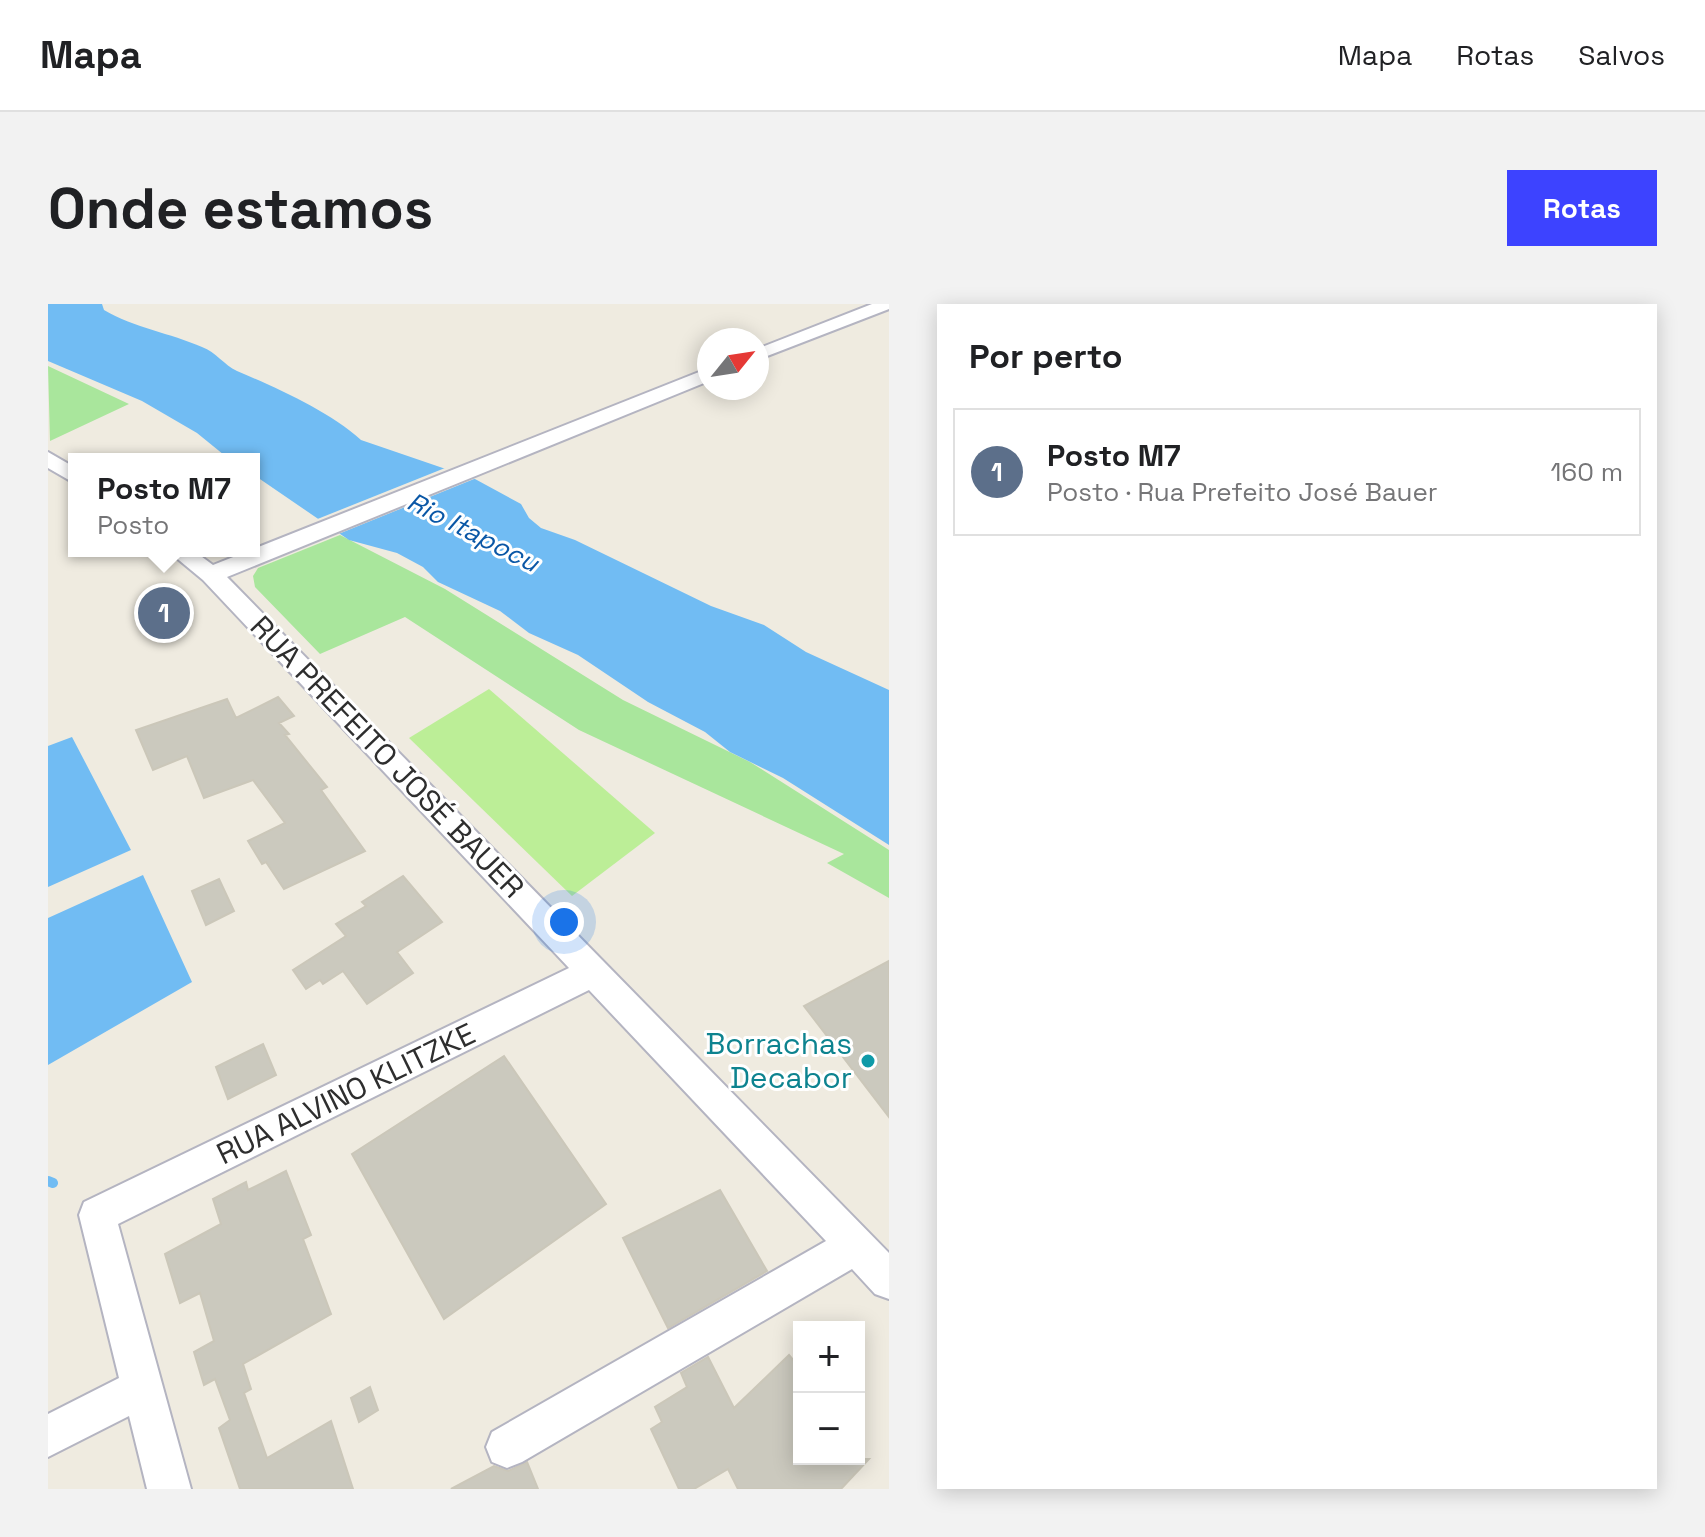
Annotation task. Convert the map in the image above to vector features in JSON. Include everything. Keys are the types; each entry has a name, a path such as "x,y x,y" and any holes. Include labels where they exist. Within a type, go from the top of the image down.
{"street":[{"path":"769,350 887,304"},
{"path":"260,555 697,379"},
{"path":"48,458 68,473"},
{"name":"RUA PREFEITO JOSÉ BAUER","path":"187,557 211,575 889,1280"},
{"path":"211,575 254,557"},
{"name":"RUA ALVINO KLITZKE","path":"142,1388 97,1215 594,972"},
{"path":"507,1447 856,1245"},
{"path":"48,1436 142,1388 169,1489"}],"green space":[{"path":"48,366 129,404 50,441"},
{"path":"340,535 445,589 623,700 750,762 889,850 889,898 827,863 844,854 579,730 405,617 320,654 255,587 253,576 258,568"},
{"path":"489,689 655,833 572,896 409,738"}],"water":[{"name":"Rio Itapocu","path":"48,304 102,304 104,310 128,321 207,349 237,371 318,410 361,440 475,479 521,504 529,518 541,528 575,540 711,606 764,625 806,652 889,690 889,845 783,778 730,752 705,732 648,702 578,655 529,633 500,611 438,582 423,567 397,553 349,540 260,479 260,453 222,453 197,433 142,401 48,361"},
{"path":"72,737 131,850 48,887 48,746"},
{"path":"143,875 192,982 48,1065 48,918"}],"pier":[{"path":"450,466 479,477 336,535 315,520"}],"building":[{"path":"278,697 294,716 279,723 289,734 285,735 327,787 321,790 365,851 284,889 266,862 262,864 248,841 285,823 253,780 204,798 187,756 153,770 136,730 227,699 236,718"},
{"path":"403,876 442,922 397,952 413,973 367,1004 343,971 323,984 320,980 306,989 293,970 346,936 336,924 366,906 362,902"},
{"path":"219,879 234,911 206,925 192,891"},
{"name":"Borrachas Decabor","path":"889,961 889,1117 804,1006"},
{"path":"263,1044 276,1075 228,1099 216,1067"},
{"path":"504,1056 606,1204 444,1319 352,1154"},
{"path":"286,1171 311,1235 303,1239 331,1314 243,1364 251,1389 244,1393 267,1458 331,1421 353,1489 240,1489 219,1428 230,1420 215,1379 204,1385 194,1352 214,1341 200,1293 180,1303 165,1254 221,1224 213,1199 246,1182 248,1190"},
{"path":"720,1190 767,1271 668,1328 623,1238"},
{"path":"789,1355 793,1360 793,1465 863,1465 841,1489 738,1489 728,1469 694,1489 679,1489 651,1429 662,1422 655,1407 687,1387 681,1373 708,1357 734,1408"},
{"path":"370,1387 378,1410 359,1422 351,1398"},
{"path":"527,1462 538,1489 451,1489 494,1466 508,1471"}],"waterway":[{"path":"48,1181 53,1183"}],"place":[{"name":"Posto M7","path":"164,613"},
{"name":"Borrachas Decabor","path":"868,1061"}]}
